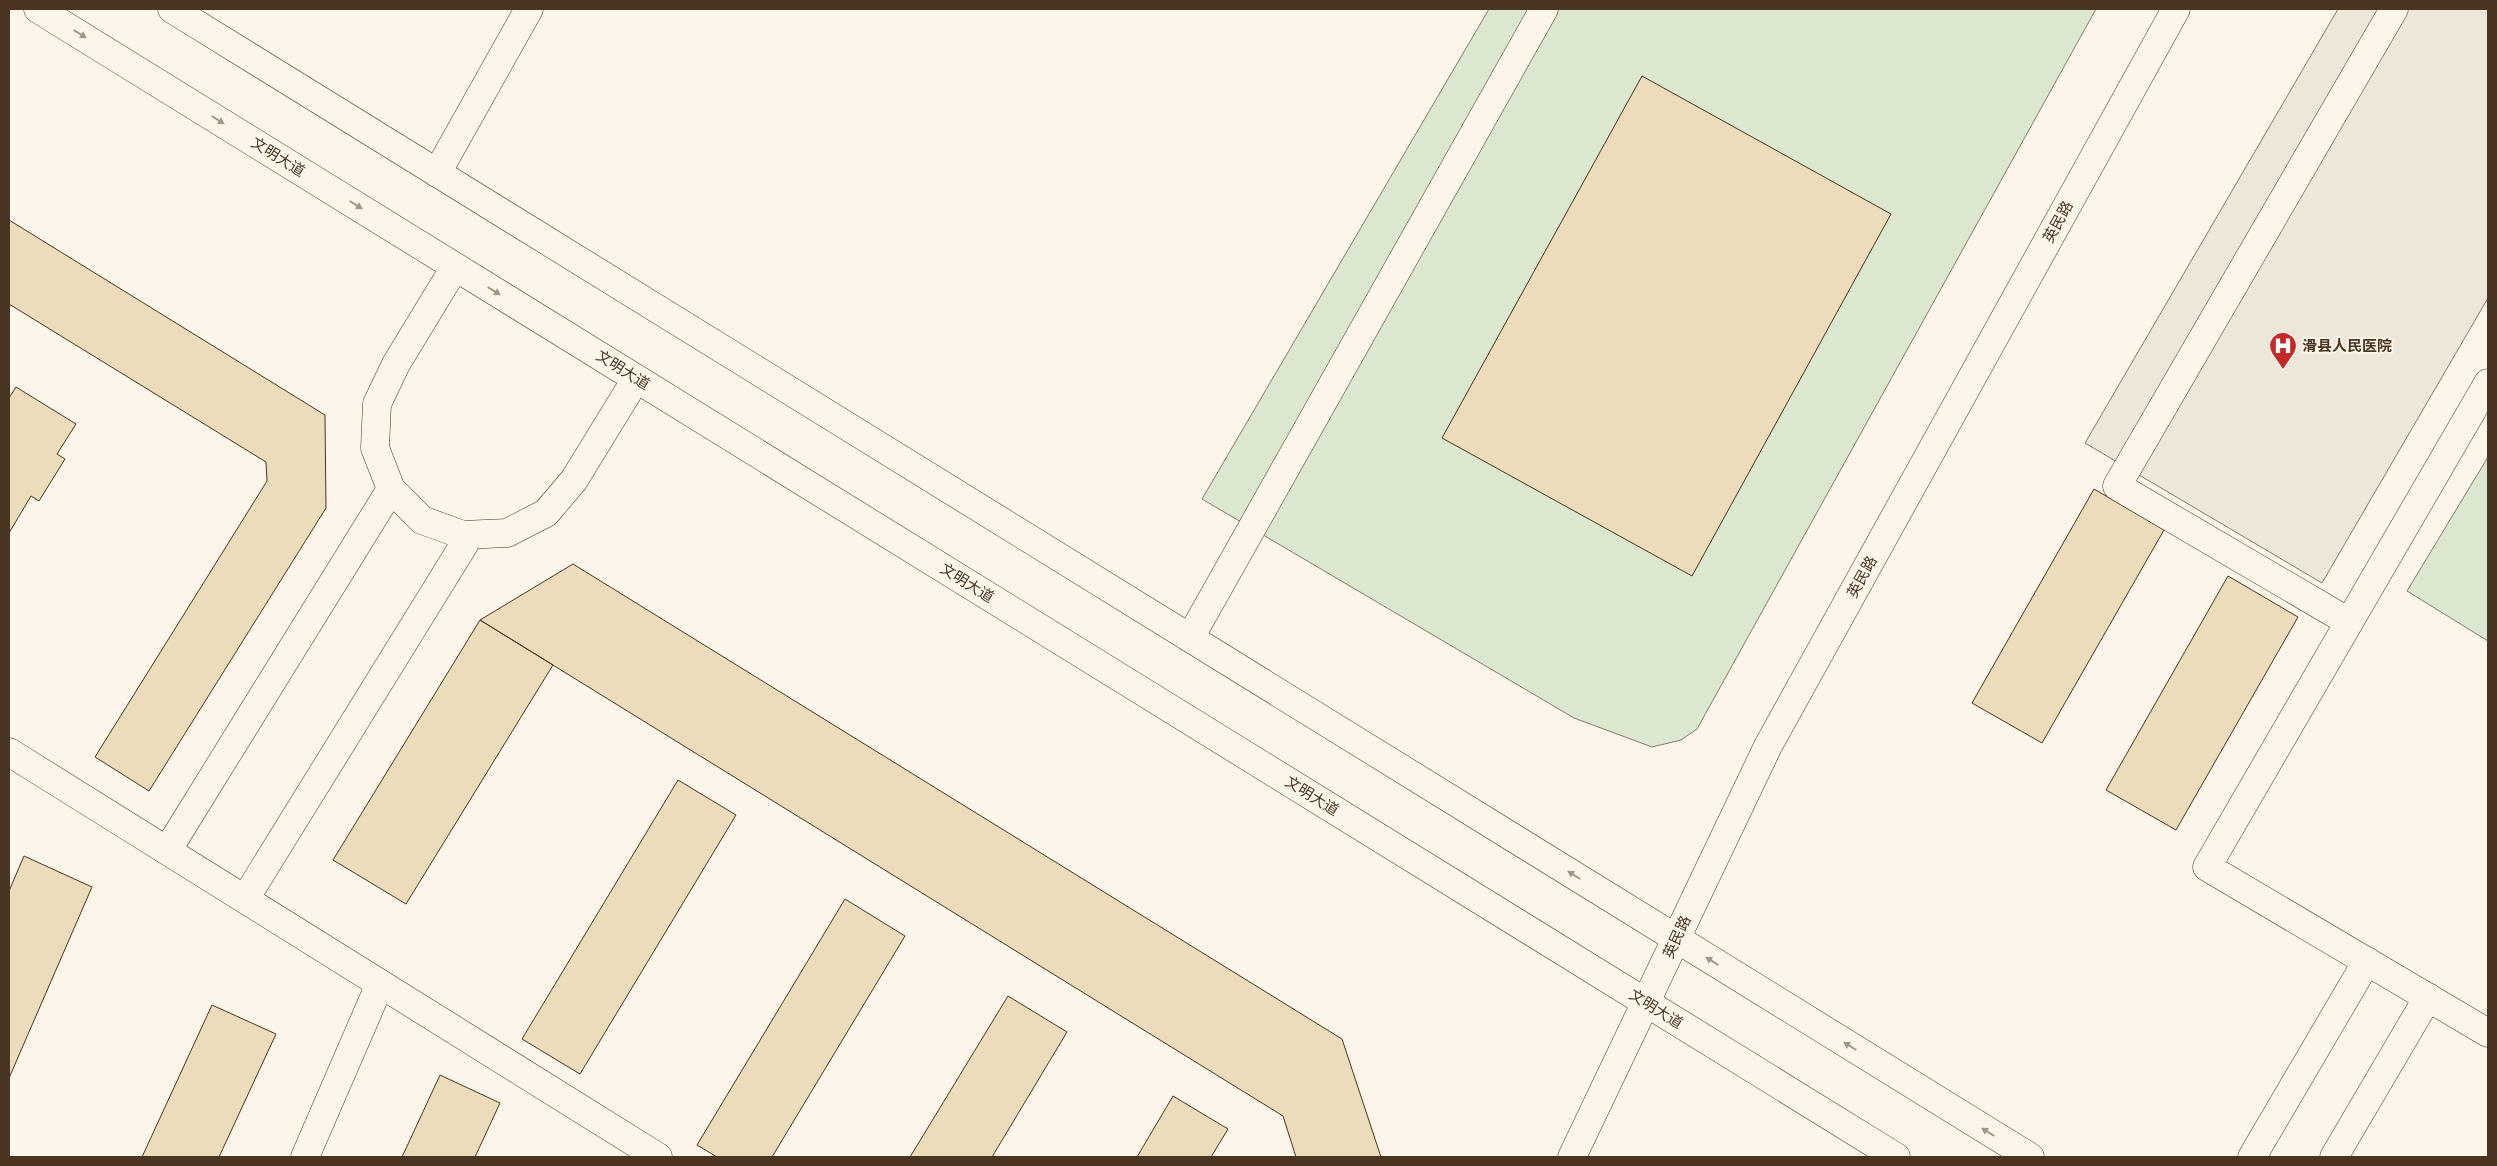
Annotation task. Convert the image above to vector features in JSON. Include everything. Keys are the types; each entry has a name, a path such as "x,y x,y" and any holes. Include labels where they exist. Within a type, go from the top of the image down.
{"main road":[{"name":"文明大道","path":"38,9 1896,1157"},
{"path":"172,9 2030,1157"},
{"path":"437,173 529,9"},
{"path":"1190,638 1544,9"},
{"name":"英民路","path":"1572,1157 1768,746 2176,9"},
{"path":"2349,622 2117,486 2394,9"},
{"path":"455,267 396,364 377,404 375,448 391,489 422,520 463,536 507,533 546,514 574,480 636,379"},
{"path":"2488,383 2207,867 2488,1033"},
{"path":"167,851 391,489"},
{"path":"245,899 470,535"},
{"path":"9,752 658,1157"},
{"path":"2252,1157 2367,961"},
{"path":"305,1157 380,984"},
{"path":"2334,1157 2428,997"}],"green space":[{"path":"1489,9 2096,9 1697,729 1681,740 1652,747 1574,718 1202,499"},
{"path":"2488,457 2488,641 2407,591"}],"shaded area":[{"path":"2338,9 2488,9 2488,298 2322,583 2085,443"}],"building":[{"path":"1642,76 1891,214 1692,576 1442,438"},
{"path":"9,220 325,415 326,508 149,791 95,757 267,481 266,462 9,304"},
{"path":"16,387 76,424 57,454 65,459 39,501 31,496 9,533 9,398"},
{"path":"2094,489 2164,530 2042,743 1972,703"},
{"path":"573,564 1342,1039 1381,1157 1296,1157 1283,1116 480,620"},
{"path":"2228,576 2298,617 2176,830 2106,790"},
{"path":"480,620 553,665 406,904 333,860"},
{"path":"678,780 736,815 580,1074 522,1039"},
{"path":"24,856 92,887 9,1078 9,891"},
{"path":"845,899 905,936 772,1157 717,1157 697,1145"},
{"path":"1008,996 1067,1032 992,1157 910,1157"},
{"path":"212,1005 276,1034 219,1157 142,1157"},
{"path":"440,1075 500,1103 475,1157 402,1157"},
{"path":"1173,1096 1228,1129 1211,1157 1137,1157"}],"place":[{"name":"滑县人民医院","path":"2283,370"}]}
